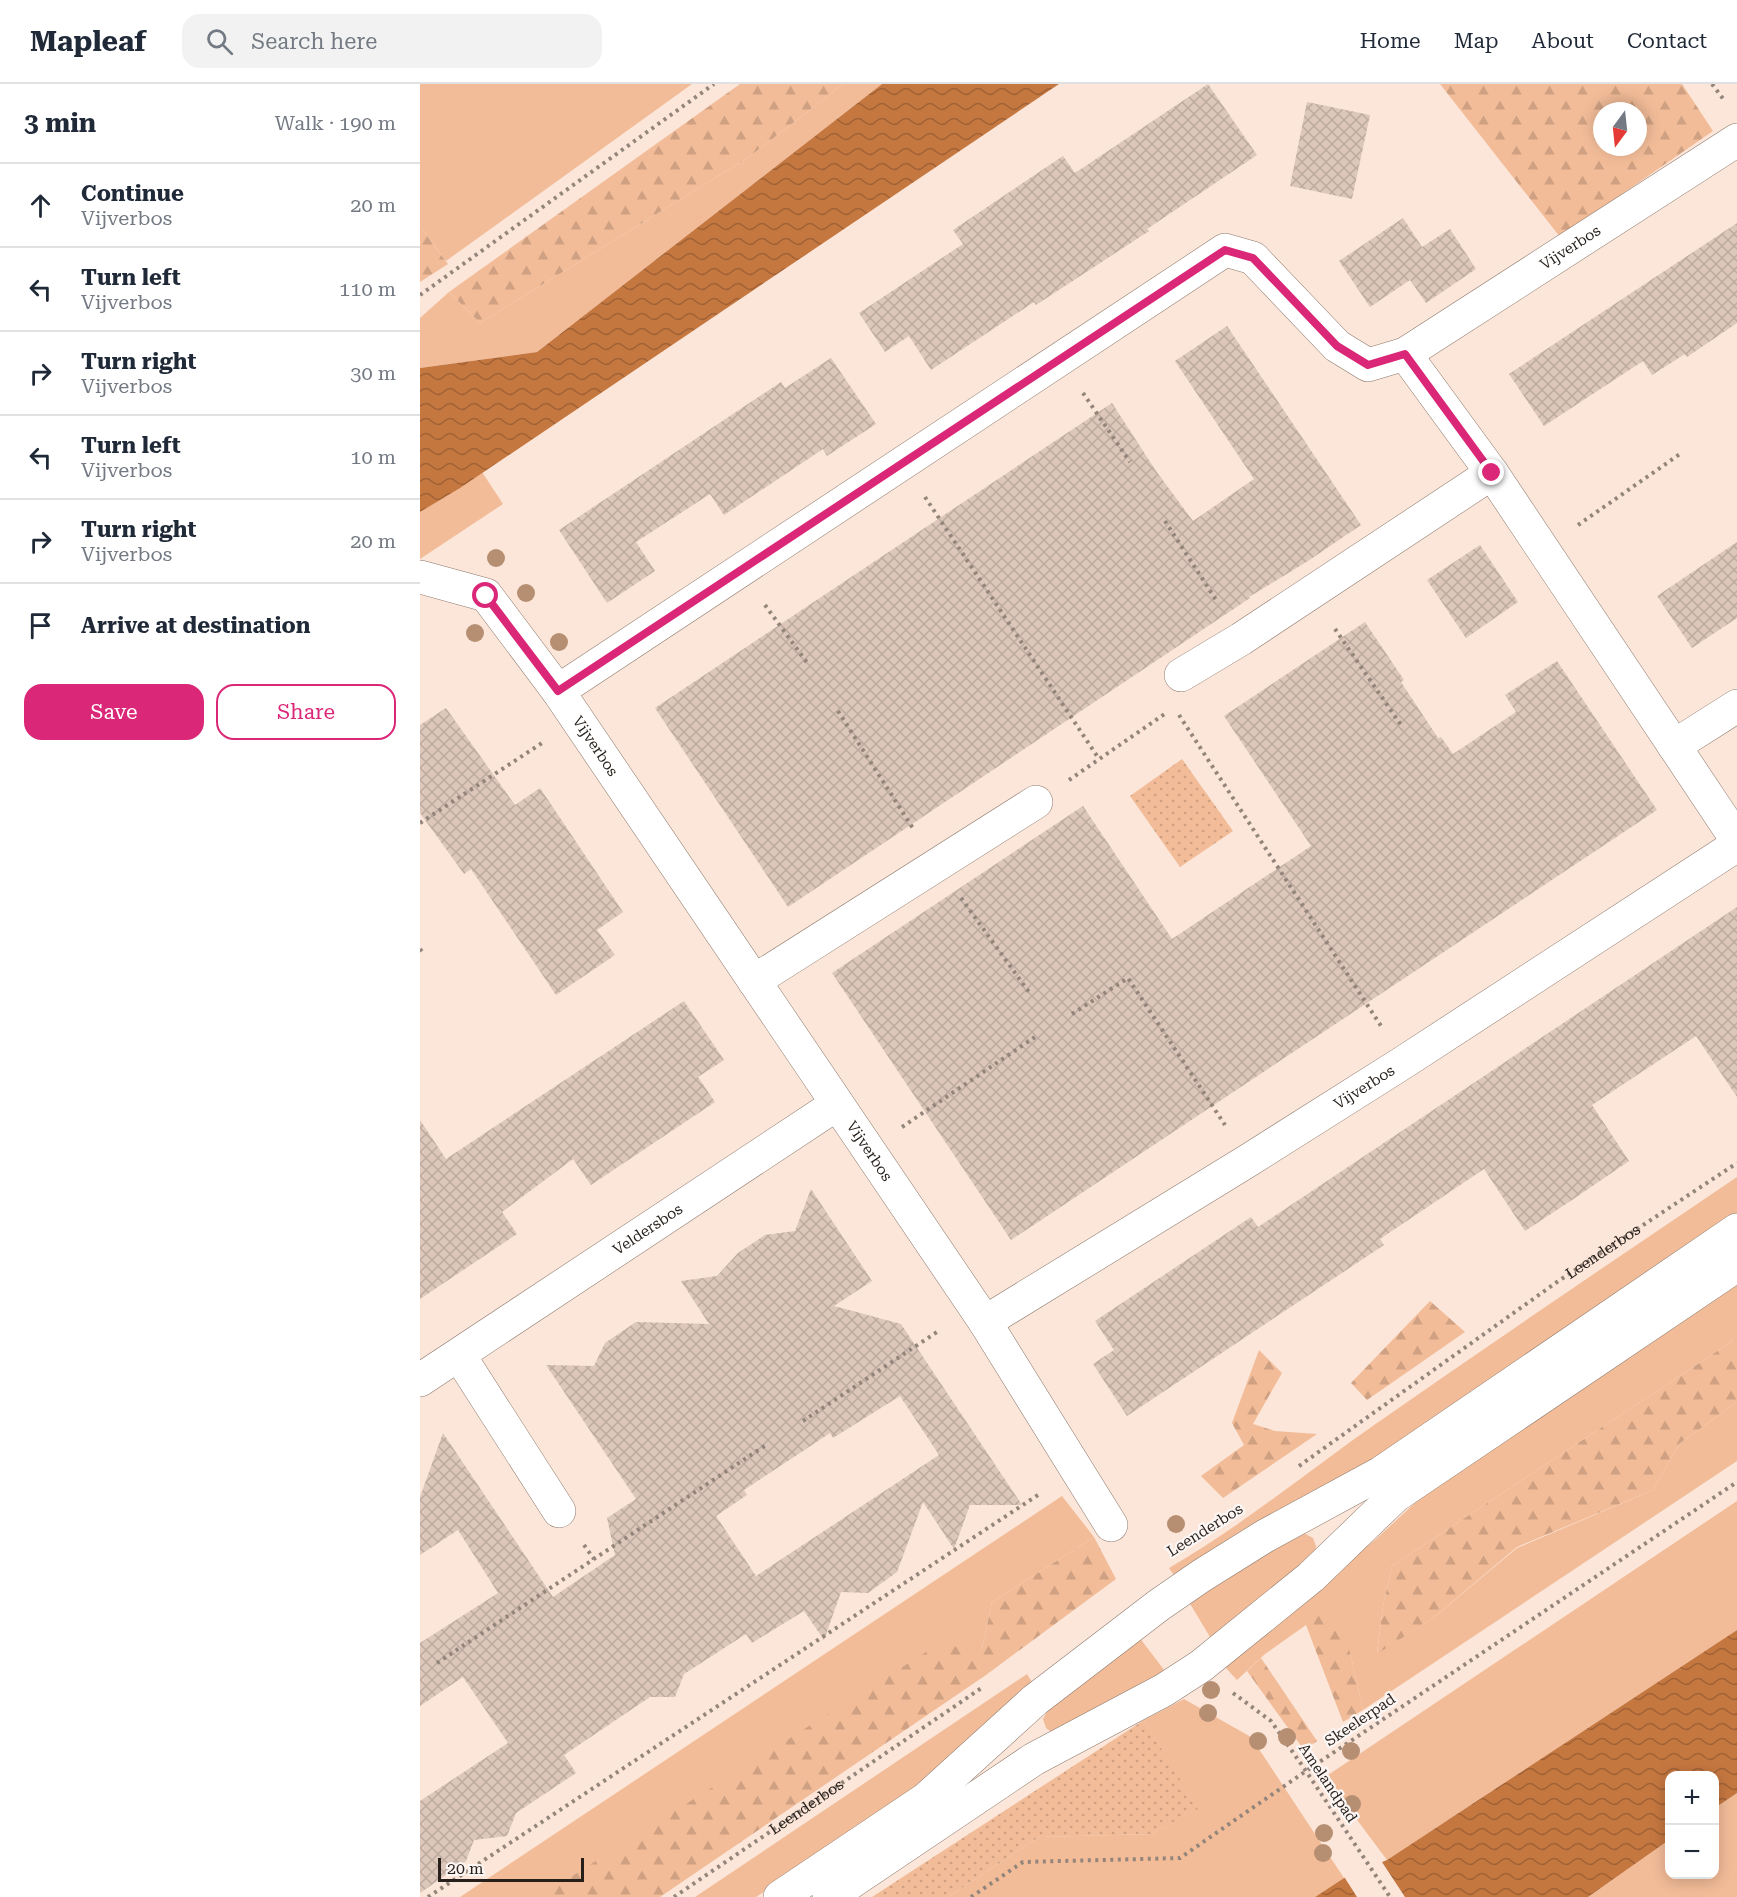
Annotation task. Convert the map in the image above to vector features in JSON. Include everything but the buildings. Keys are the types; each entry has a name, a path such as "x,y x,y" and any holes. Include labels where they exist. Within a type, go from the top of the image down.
{"street":[{"name":"Vijverbos","path":"558,691 1225,250 1253,258 1337,346 1368,365 1405,354 1737,140"},
{"path":"1405,354 1492,473 1737,840"},
{"path":"1181,675 1241,639 1492,473"},
{"name":"Vijverbos","path":"420,577 486,596 558,691 980,1314 1111,1525"},
{"path":"1674,746 1737,706"},
{"path":"754,981 1036,802"},
{"name":"Vijverbos","path":"980,1314 1249,1160 1737,845"},
{"name":"Veldersbos","path":"420,1380 837,1104"},
{"path":"780,1897 926,1799 1035,1700 1159,1605 1265,1536 1381,1473 1737,1230"},
{"path":"829,1897 1034,1759 1164,1690 1202,1666 1311,1577 1395,1496 1737,1265"},
{"path":"459,1355 559,1511"}],"path":[{"path":"420,295 714,84"},
{"path":"1060,359 1130,462"},
{"path":"1543,550 1680,454"},
{"path":"903,465 1099,759"},
{"path":"1165,521 1241,639"},
{"path":"741,570 808,664"},
{"path":"1311,593 1402,728"},
{"path":"1036,802 1174,708 1404,1062"},
{"path":"420,823 578,720"},
{"path":"1072,1014 1128,978 1249,1160"},
{"path":"869,1150 1038,1035"},
{"name":"Leenderbos","path":"1296,1468 1557,1282 1737,1163"},
{"path":"803,1421 980,1314"},
{"path":"437,1663 766,1445"},
{"path":"428,1897 1077,1470"},
{"name":"Skeelerpad","path":"971,1897 1023,1863 1180,1858 1737,1482"},
{"name":"Leenderbos","path":"674,1897 985,1685"},
{"name":"Amelandpad","path":"1234,1695 1271,1722 1389,1897"}],"green space":[{"path":"420,84 692,84 446,261 420,226"},
{"path":"740,84 843,84 749,157 480,323 449,292"},
{"path":"843,84 882,84 537,352 420,368 420,318 449,292 480,323 749,157"},
{"path":"1440,84 1682,84 1713,131 1560,237"},
{"path":"420,226 448,264 420,282"},
{"path":"482,472 503,504 420,559 420,512"},
{"path":"1182,759 1233,831 1180,867 1130,796"},
{"path":"1737,1177 1737,1219 1367,1473 1176,1578 1169,1568 1223,1534 1351,1441"},
{"path":"1737,1284 1737,1338 1392,1566 1383,1606 1377,1653 1433,1618 1517,1548 1653,1490 1679,1444 1737,1402 1737,1461 1363,1710 1350,1652 1306,1625 1265,1654 1237,1680 1225,1667 1311,1590 1375,1540 1417,1501"},
{"path":"1430,1301 1465,1332 1367,1400 1351,1383"},
{"path":"1737,1338 1737,1402 1679,1444 1653,1490 1517,1547 1433,1618 1377,1654 1383,1606 1392,1566"},
{"path":"1259,1350 1282,1373 1253,1424 1275,1431 1317,1434 1223,1498 1201,1476 1244,1445 1232,1423"},
{"path":"1062,1496 1094,1537 992,1602 982,1649 541,1897 460,1897"},
{"path":"1737,1501 1737,1630 1387,1860 1325,1777"},
{"path":"1304,1533 1313,1538 1316,1546 1315,1555 1213,1642 1186,1597"},
{"path":"1094,1537 1116,1579 986,1675 660,1897 539,1897 937,1645 982,1649 992,1602"},
{"path":"1317,1603 1350,1652 1363,1710 1343,1722 1306,1625 1300,1617"},
{"path":"1139,1637 1168,1675 1054,1734 1046,1728 1043,1719 1050,1706"},
{"path":"1261,1658 1317,1741 1304,1750 1247,1671"},
{"path":"1027,1674 1036,1689 910,1794 756,1897 695,1897"},
{"path":"1184,1699 1251,1737 1344,1878 1315,1897 948,1897 1039,1837 1152,1834 1197,1809 1144,1720"},
{"path":"1144,1720 1198,1809 1152,1834 1039,1837 948,1897 872,1897"},
{"path":"1737,1793 1737,1897 1588,1897 1665,1843 1665,1879 1719,1879 1719,1805"}],"water":[{"path":"882,84 1059,84 460,488 420,512 420,368 537,352"},
{"path":"1737,1630 1737,1793 1719,1805 1719,1771 1665,1771 1665,1843 1588,1897 1315,1897 1344,1878 1387,1860"}],"pier":[{"path":"1380,1859 1405,1897 1357,1897 1343,1875"}],"route":[{"path":"486,596 558,691 1225,250 1253,258 1337,346 1368,365 1405,354 1492,473"}]}
